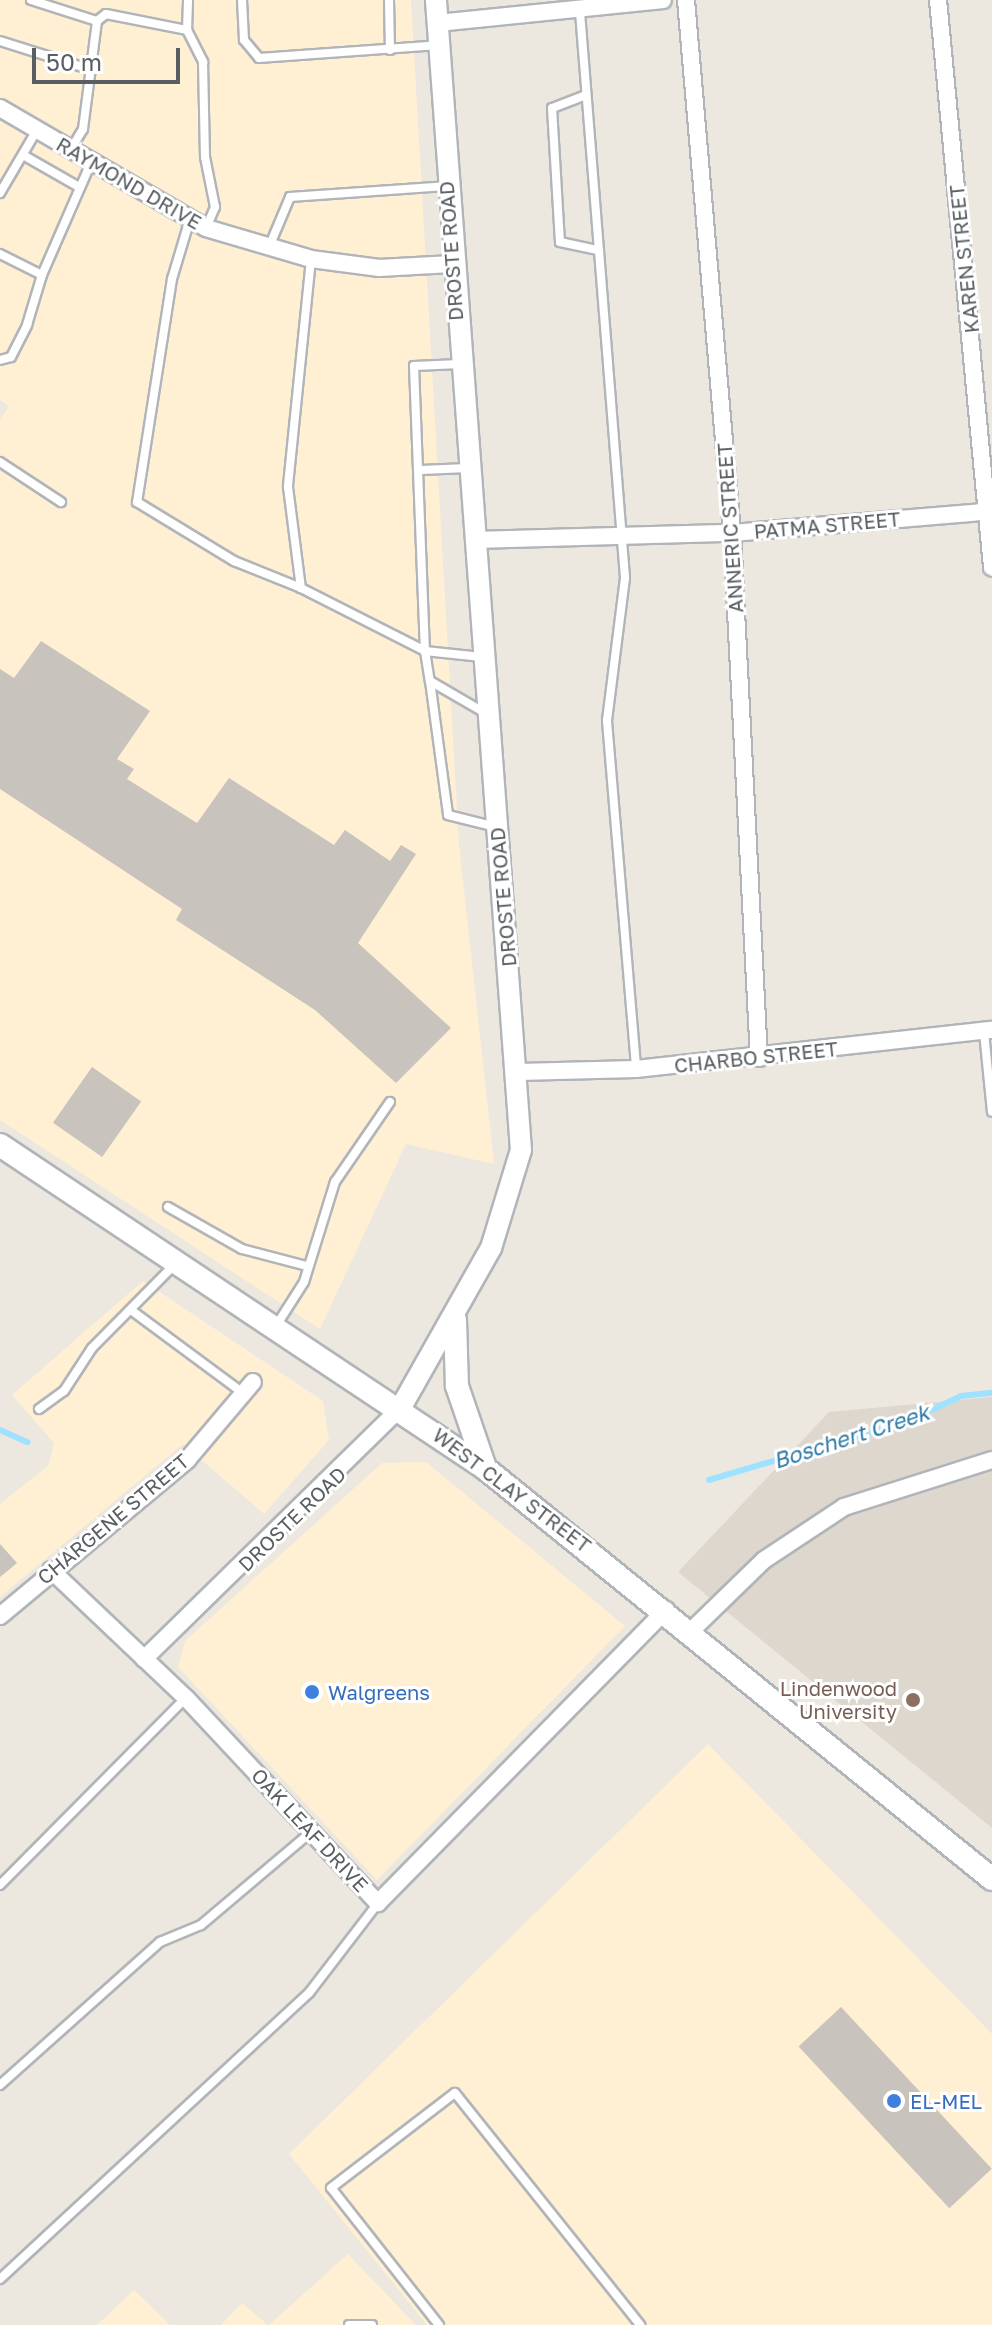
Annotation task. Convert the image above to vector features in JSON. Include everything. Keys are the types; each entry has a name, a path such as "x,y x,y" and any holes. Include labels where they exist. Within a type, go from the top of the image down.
{"main road":[{"name":"WEST CLAY STREET","path":"0,1145 176,1263 401,1407 486,1469 692,1630 992,1879"},
{"path":"455,1320 457,1386 486,1469"}],"street":[{"name":"DROSTE ROAD","path":"144,1659 401,1407 455,1320 510,1203 521,1150 518,1072 446,186 436,0"},
{"path":"438,23 548,7 580,12 663,0"},
{"name":"ANNERIC STREET","path":"686,0 732,533 759,1058"},
{"name":"KAREN STREET","path":"938,0 990,511 992,567"},
{"name":"RAYMOND DRIVE","path":"0,108 206,228 311,259 379,268 452,264"},
{"name":"PATMA STREET","path":"474,540 732,533 990,511"},
{"name":"CHARBO STREET","path":"518,1072 636,1069 759,1058 988,1030"},
{"name":"CHARGENE STREET","path":"0,1616 51,1570 187,1460 248,1388"},
{"path":"692,1630 764,1560 844,1507 992,1460"},
{"name":"OAK LEAF DRIVE","path":"51,1570 186,1698 313,1830 378,1903 666,1610"}],"lane":[{"path":"31,0 97,21"},
{"path":"188,0 187,30 203,62 205,157 215,207 206,228"},
{"path":"242,0 244,40 259,58 440,44"},
{"path":"389,0 390,50"},
{"path":"580,12 621,536 624,607 607,721 636,1069"},
{"path":"71,150 83,129 97,21 106,14 187,30"},
{"path":"0,41 92,70"},
{"path":"586,95 552,108 560,242 599,250"},
{"path":"0,193 37,130"},
{"path":"23,155 79,187"},
{"path":"0,360 11,357 27,325 42,275 91,163"},
{"path":"269,248 290,197 446,186"},
{"path":"190,219 172,279 137,502 234,561 301,588 425,651 485,658"},
{"path":"0,254 42,275"},
{"path":"301,588 288,487 311,259"},
{"path":"460,364 414,366 421,470 425,651 448,815 496,827"},
{"path":"0,462 61,502"},
{"path":"421,470 469,467"},
{"path":"430,681 489,715"},
{"path":"988,1030 992,1112"},
{"path":"276,1327 307,1266 335,1182 390,1102"},
{"path":"168,1207 242,1249 307,1266"},
{"path":"39,1409 64,1391 92,1348 176,1263"},
{"path":"131,1310 248,1388"},
{"path":"0,1885 186,1698"},
{"path":"0,2085 160,1942 201,1925 313,1830"},
{"path":"0,2279 309,1993 378,1903"},
{"path":"439,2325 331,2188 455,2093 640,2325"},
{"path":"349,2325 372,2325"}],"shaded area":[{"path":"0,0 411,0 459,844 494,1164 406,1144 320,1329 0,1120 0,420 9,406 0,400"},
{"path":"143,1281 323,1401 329,1440 264,1514 183,1444 0,1597 0,1504 49,1465 54,1443 12,1395"},
{"name":"Lindenwood University","path":"992,1397 992,1828 678,1572 829,1412"},
{"path":"426,1462 625,1626 377,1880 178,1667 185,1641 382,1463"},
{"path":"708,1744 992,2034 992,2325 427,2325 289,2154"},
{"path":"348,2254 416,2325 269,2325"},
{"path":"134,2290 170,2325 97,2325"},
{"path":"242,2303 268,2325 221,2325"}],"building":[{"path":"41,641 150,711 117,759 134,769 127,779 197,823 229,778 334,845 345,830 390,861 401,845 416,854 358,943 451,1028 396,1083 315,1010 176,920 182,909 0,789 0,669 14,678"},
{"path":"92,1067 141,1101 102,1157 53,1123"},
{"path":"0,1544 17,1563 0,1577"},
{"path":"841,2007 992,2169 949,2208 799,2047"}],"waterway":[{"name":"Boschert Creek","path":"709,1480 911,1420 961,1396 992,1393"},
{"name":"Boschert Creek","path":"0,1430 27,1442"}],"place":[{"name":"Walgreens","path":"312,1692"},
{"name":"Lindenwood University","path":"913,1700"},
{"name":"EL-MEL","path":"894,2101"}]}
